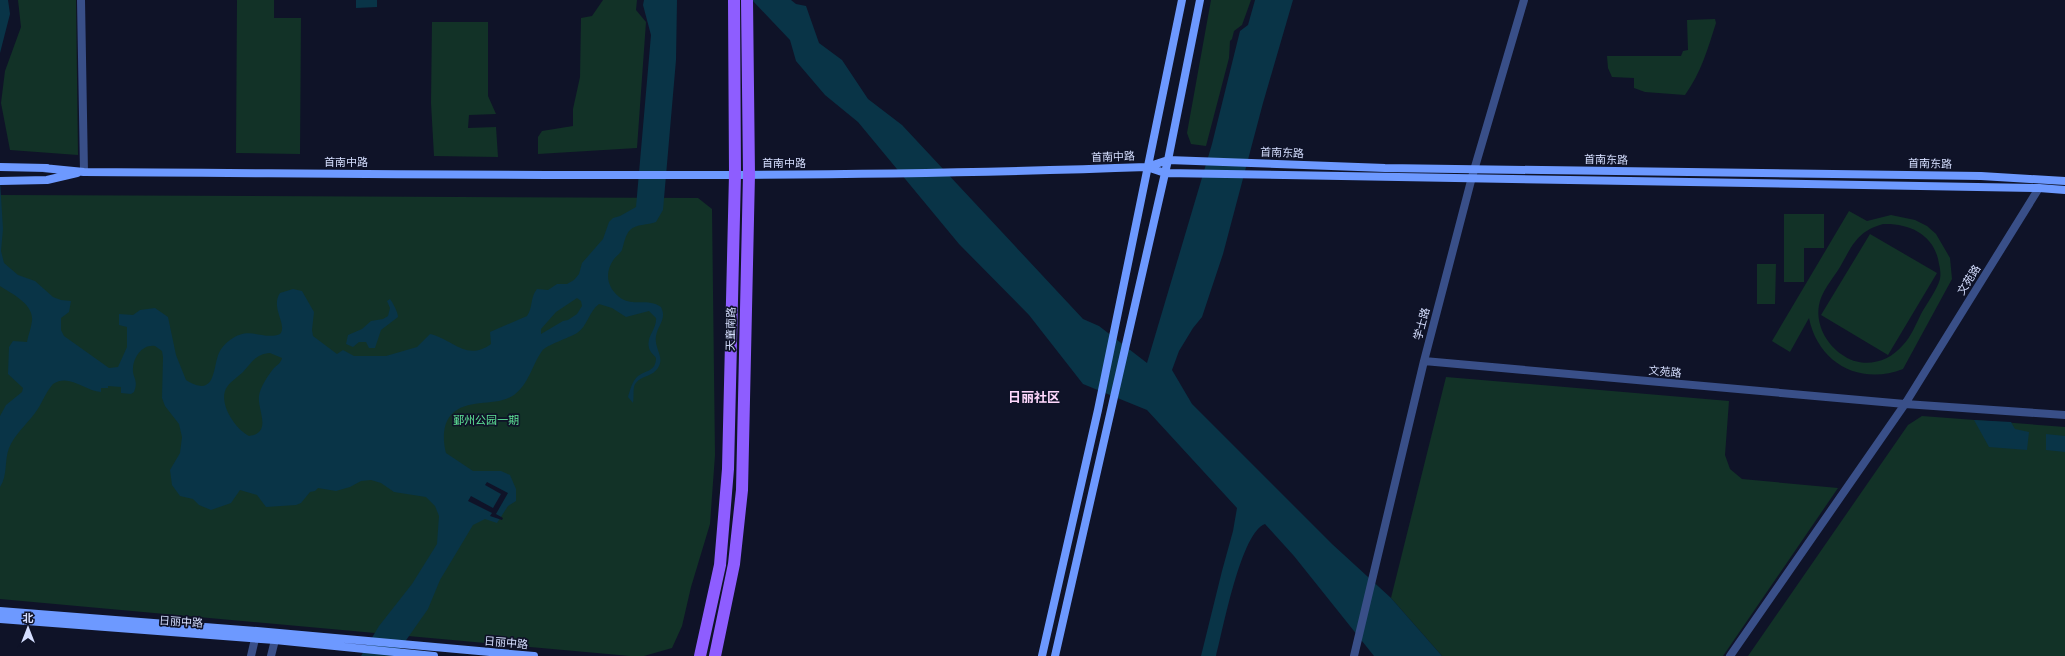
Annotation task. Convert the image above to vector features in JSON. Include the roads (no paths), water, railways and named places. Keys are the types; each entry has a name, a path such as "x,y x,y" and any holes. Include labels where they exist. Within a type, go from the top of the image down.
{"main road":[{"name":"天童南路","path":"700,656 720,565 728,469 734,174 734,0"},
{"path":"1042,656 1098,410 1182,0"},
{"path":"1055,656 1168,160 1200,0"},
{"name":"天童南路","path":"715,656 734,564 742,490 749,174 747,4"},
{"name":"首南东路","path":"1147,167 1168,160 1473,173 2039,188 2065,190"},
{"name":"首南中路","path":"0,166 29,166 84,172"},
{"name":"首南中路","path":"43,168 84,172 894,174 974,173 1147,167 1165,173 1179,172"},
{"name":"首南中路","path":"0,181 46,180 84,172"},
{"name":"首南东路","path":"1179,172 1258,174 1473,173 1981,176 2065,181"},
{"name":"日丽中路","path":"0,611 256,635 275,640 360,646 405,646 534,656"},
{"name":"日丽中路","path":"3,620 256,635"},
{"path":"256,635 360,646 399,654 434,656"}],"street":[{"path":"81,0 84,172"},
{"name":"学士路","path":"1354,656 1424,361 1473,173 1524,0"},
{"name":"文苑路","path":"1730,656 1905,404 2039,188"},
{"name":"文苑路","path":"1424,361 1905,404"},
{"path":"1905,404 2065,415"},
{"path":"251,656 256,635"},
{"path":"270,656 275,640"}],"water":[{"path":"0,0 8,0 10,14 0,53"},
{"path":"356,0 377,0 377,7 356,8"},
{"path":"644,0 677,0 676,60 663,210 656,222 633,228 628,232 622,250 611,265 608,276 610,286 613,291 622,299 631,302 656,304 661,307 663,311 663,319 656,336 656,344 660,355 659,366 653,373 638,380 634,387 633,403 628,397 631,386 637,377 650,370 656,363 656,358 651,352 648,344 655,326 656,318 649,311 626,317 612,308 599,304 577,333 548,346 542,351 527,380 514,395 499,401 465,406 451,415 445,429 444,444 446,453 473,471 501,471 510,475 516,489 516,501 508,506 497,523 485,519 473,525 440,580 428,609 395,656 361,656 379,626 412,584 437,544 439,516 435,506 426,497 394,492 381,483 371,480 361,481 350,487 336,491 318,488 315,491 310,492 301,503 296,505 266,507 257,495 240,490 231,503 211,510 199,505 193,499 180,496 172,485 170,470 180,453 182,437 179,424 165,406 162,398 163,357 162,351 155,346 143,349 135,359 133,371 136,384 134,392 131,394 121,393 121,387 108,386 108,388 101,388 101,392 65,380 53,384 37,410 11,443 4,478 0,487 0,416 6,405 22,392 23,388 8,374 9,347 13,341 27,342 32,315 30,309 21,300 0,286 0,181 3,229 1,251 4,263 18,275 35,281 53,297 71,301 69,312 61,318 61,330 64,336 109,368 118,367 127,347 127,327 119,325 119,314 133,315 140,310 155,308 168,317 176,355 186,380 196,385 204,386 209,383 212,378 220,351 230,340 237,336 250,333 268,336 280,334 282,326 277,299 280,293 293,289 302,291 314,312 312,330 313,336 337,354 343,350 354,356 386,356 417,347 430,334 460,348 474,351 482,349 491,344 490,332 527,316 530,310 533,295 537,289 548,290 557,284 567,284 574,280 579,274 582,263 603,239 609,222 613,218 620,216 636,207 651,35 643,5","holes":["577,298 581,301 582,306 577,314 541,334 541,329 556,312","270,353 282,358 267,377 260,392 259,401 262,420 260,430 256,434 249,436 238,428 233,421 226,407 224,393 227,387 255,359 261,355"]},
{"path":"752,0 791,0 796,4 806,6 819,43 842,60 868,99 902,125 1083,319 1099,326 1147,363 1212,144 1240,31 1248,25 1255,0 1293,0 1263,103 1223,254 1202,317 1193,328 1179,351 1172,370 1192,404 1332,544 1391,598 1442,656 1374,656 1294,556 1265,524 1256,531 1248,544 1241,562 1228,605 1216,656 1201,656 1233,531 1237,508 1147,410 1083,384 1029,315 959,244 858,122 825,95 796,61 790,40"},
{"path":"390,299 394,305 398,317 381,330 375,348 369,348 366,342 359,342 353,347 346,344 348,335 362,329 371,321 383,319 388,316 390,308 387,301"},
{"path":"1974,420 2011,422 2015,429 2029,432 2027,450 1989,447"},
{"path":"2046,434 2065,436 2065,452 2046,450"}],"district":[{"name":"日丽社区","path":"1034,397"}],"park label":[{"name":"鄞州公园一期","path":"486,420"}]}
